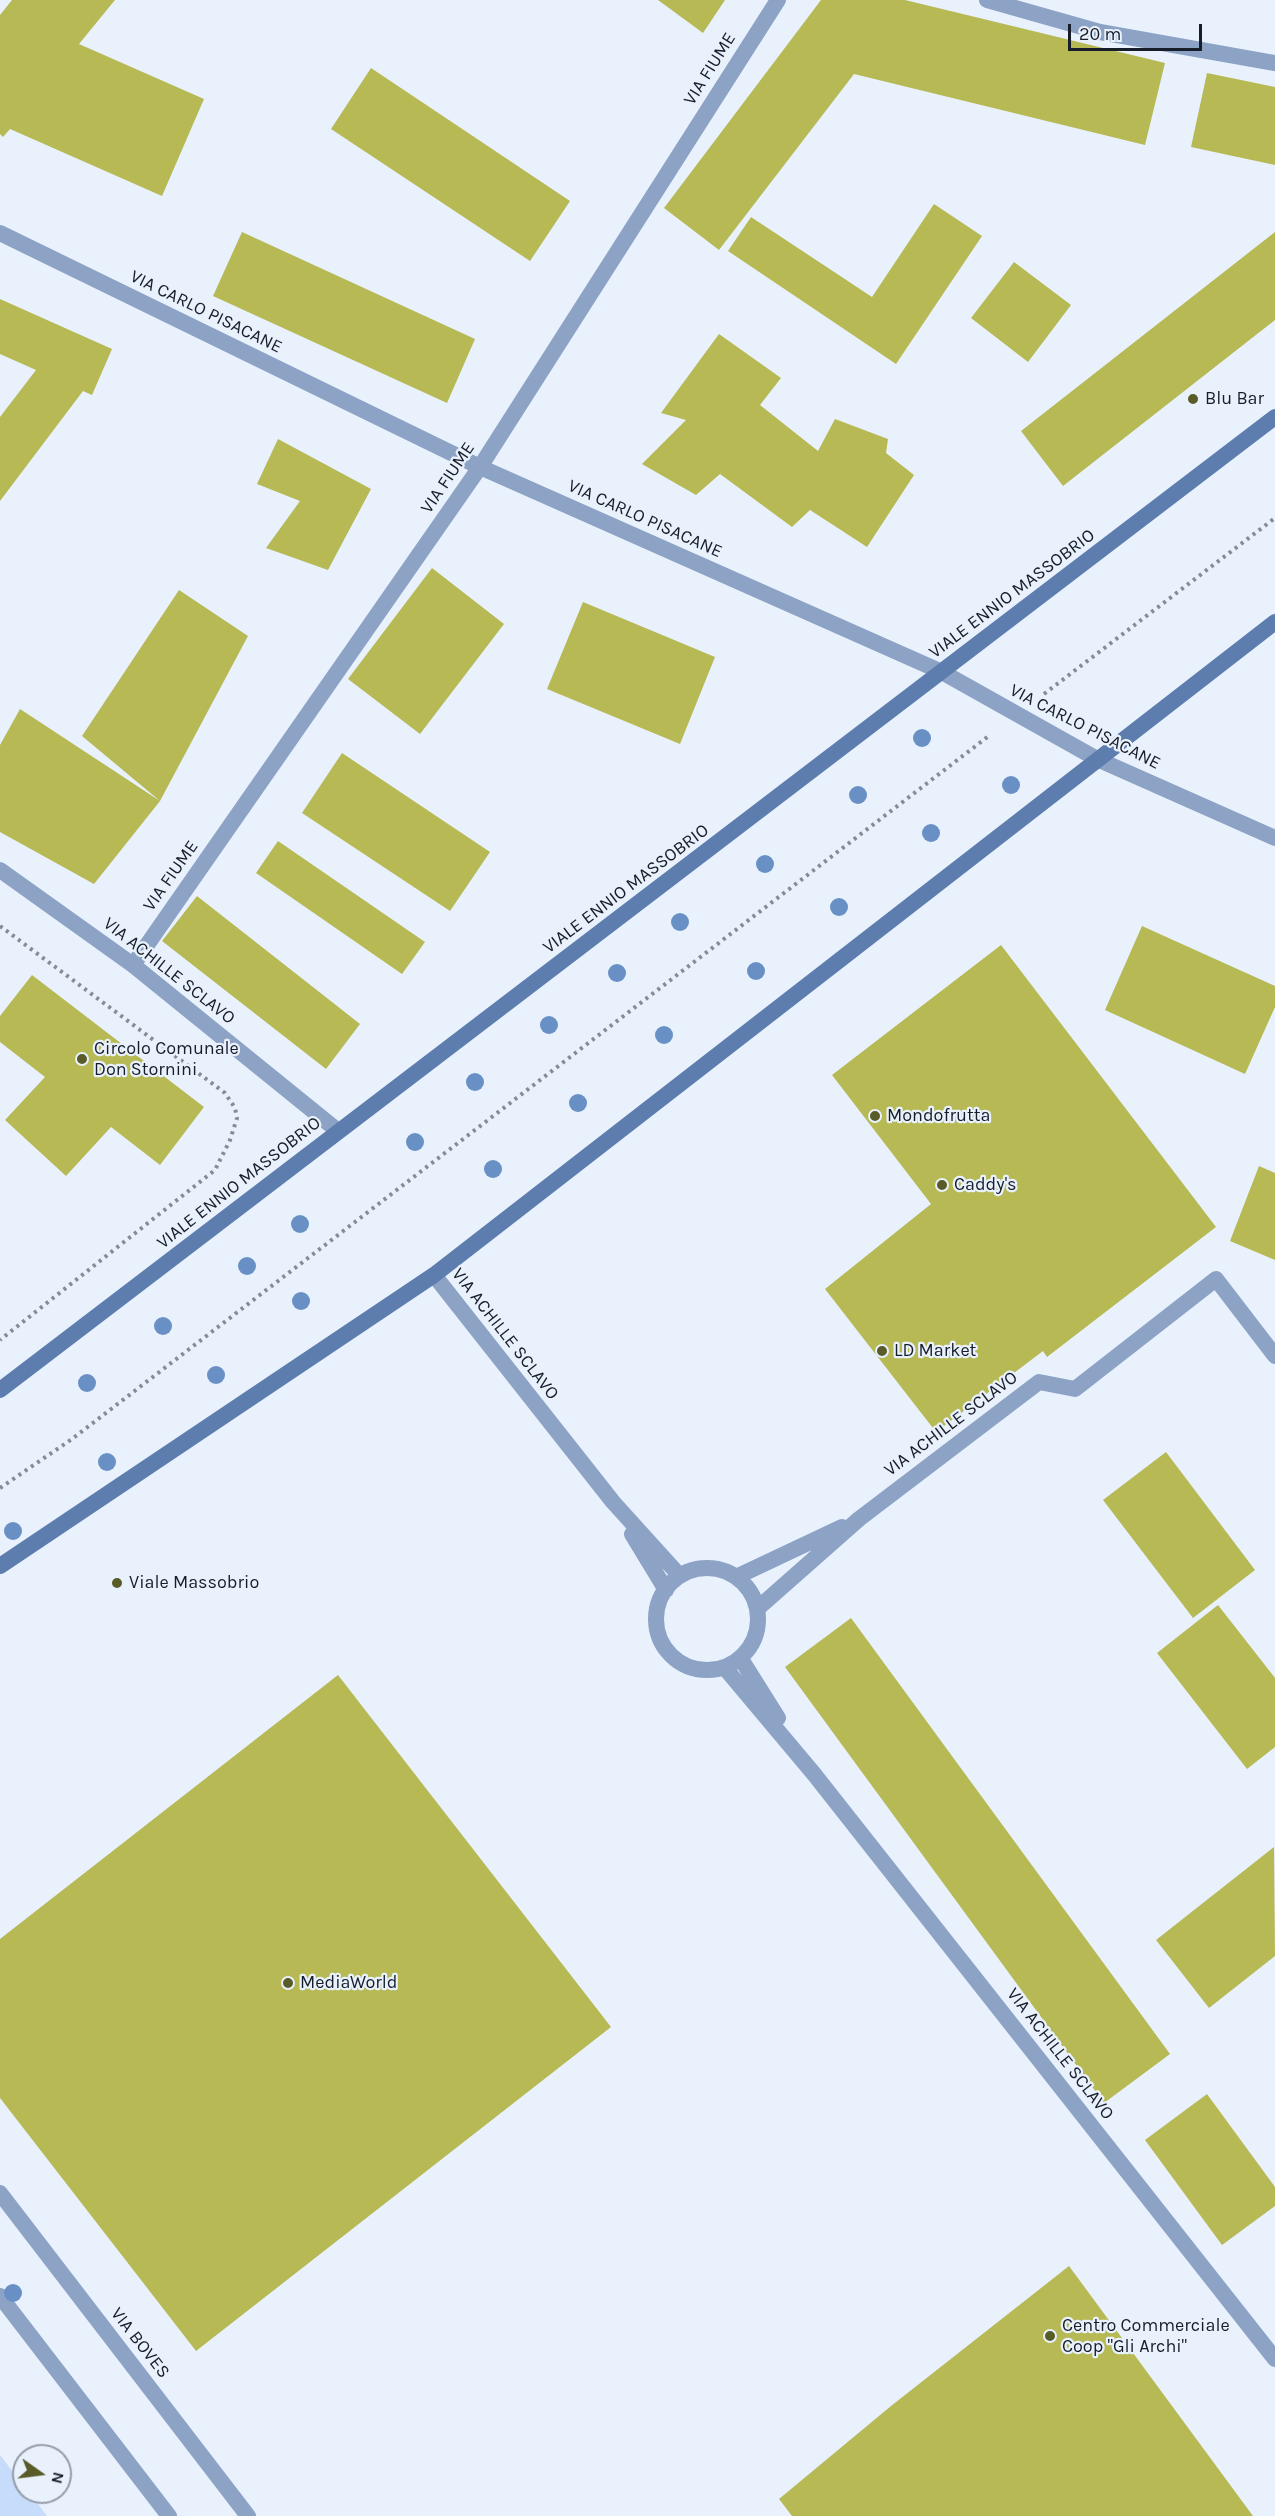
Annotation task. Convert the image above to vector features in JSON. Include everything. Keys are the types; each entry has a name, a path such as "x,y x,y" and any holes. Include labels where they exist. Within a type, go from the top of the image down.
{"main road":[{"name":"VIALE ENNIO MASSOBRIO","path":"0,1390 1275,417"},
{"path":"0,1566 434,1275 1275,622"}],"street":[{"name":"VIA FIUME","path":"133,965 480,467 778,0"},
{"path":"987,0 1100,32 1275,63"},
{"name":"VIA CARLO PISACANE","path":"0,233 480,467 942,672 1097,759 1275,838"},
{"name":"VIA ACHILLE SCLAVO","path":"0,870 133,965 338,1131"},
{"name":"VIA ACHILLE SCLAVO","path":"434,1275 613,1502 680,1576"},
{"name":"VIA ACHILLE SCLAVO","path":"757,1609 859,1519 1039,1382 1075,1389 1216,1280 1275,1356"},
{"name":"VIA ACHILLE SCLAVO","path":"613,1502 666,1590"},
{"name":"VIA ACHILLE SCLAVO","path":"736,1577 859,1519"},
{"path":"708,1568 722,1570 736,1577 753,1596 758,1623 756,1636 741,1659 725,1668 709,1671 693,1669 678,1662 666,1651 658,1636 656,1620 658,1604 666,1590 680,1576 708,1568"},
{"name":"VIA ACHILLE SCLAVO","path":"741,1659 814,1774"},
{"name":"VIA ACHILLE SCLAVO","path":"725,1668 814,1774 1275,2359"},
{"name":"VIA BOVES","path":"0,2193 248,2516"},
{"path":"0,2296 169,2516"}],"path":[{"path":"0,1488 72,1439 1275,518"},
{"path":"0,926 225,1094 235,1108 237,1118 230,1140 215,1170 0,1340"}],"shaded area":[{"path":"0,2455 12,2470 12,2504 38,2504 47,2516 0,2516"}],"building":[{"path":"12,0 115,0 79,44 204,99 162,196 10,129 3,137 0,134 0,15"},
{"path":"658,0 725,0 703,33"},
{"path":"821,0 905,0 1165,63 1145,145 854,74 719,250 664,208"},
{"path":"371,68 570,201 530,261 331,129"},
{"path":"1207,73 1275,87 1275,165 1191,147"},
{"path":"934,204 982,236 896,364 728,251 751,217 872,297"},
{"path":"242,232 475,339 447,403 213,296"},
{"path":"1275,232 1275,320 1063,486 1021,431"},
{"path":"1014,262 1071,305 1028,362 971,318"},
{"path":"0,299 112,349 92,395 83,391 0,501 0,417 36,370 0,354"},
{"path":"719,334 781,378 760,405 818,451 835,419 888,439 886,453 914,475 867,547 810,510 792,527 720,474 696,495 642,464 686,420 661,413"},
{"path":"278,439 371,489 328,570 266,548 300,501 257,484"},
{"path":"432,568 504,624 420,734 348,679"},
{"path":"179,590 248,636 160,801 82,736"},
{"path":"583,602 715,657 680,744 547,689"},
{"path":"20,709 160,801 94,884 0,832 0,745"},
{"path":"342,753 490,852 450,911 302,813"},
{"path":"278,841 425,942 402,974 256,873"},
{"path":"197,896 360,1024 326,1069 162,941"},
{"path":"1142,926 1275,986 1275,1007 1245,1074 1105,1010"},
{"path":"1001,945 1216,1227 1047,1357 1043,1351 936,1432 825,1289 931,1204 832,1075"},
{"name":"Circolo Comunale Don Stornini","path":"32,975 204,1107 160,1165 111,1127 66,1176 5,1120 45,1077 0,1042 0,1016"},
{"path":"1259,1166 1275,1173 1275,1260 1230,1241"},
{"path":"1166,1452 1255,1570 1193,1618 1103,1500"},
{"path":"1218,1605 1275,1678 1275,1747 1247,1769 1157,1653"},
{"path":"851,1618 1170,2054 1104,2103 785,1667"},
{"name":"MediaWorld","path":"338,1675 611,2027 196,2351 0,2098 0,1939"},
{"path":"1274,1847 1275,1956 1209,2008 1156,1940"},
{"path":"1207,2094 1275,2187 1275,2206 1222,2245 1145,2140"},
{"name":"Centro Commerciale Coop \"Gli Archi\"","path":"1069,2266 1253,2516 792,2516 779,2499 891,2406"}],"place":[{"name":"Blu Bar","path":"1193,399"},
{"name":"Circolo Comunale Don Stornini","path":"82,1059"},
{"name":"Mondofrutta","path":"875,1116"},
{"name":"Caddy's","path":"942,1185"},
{"name":"LD Market","path":"882,1351"},
{"name":"Viale Massobrio","path":"117,1583"},
{"name":"MediaWorld","path":"288,1983"},
{"name":"Centro Commerciale Coop \"Gli Archi\"","path":"1050,2336"}]}
